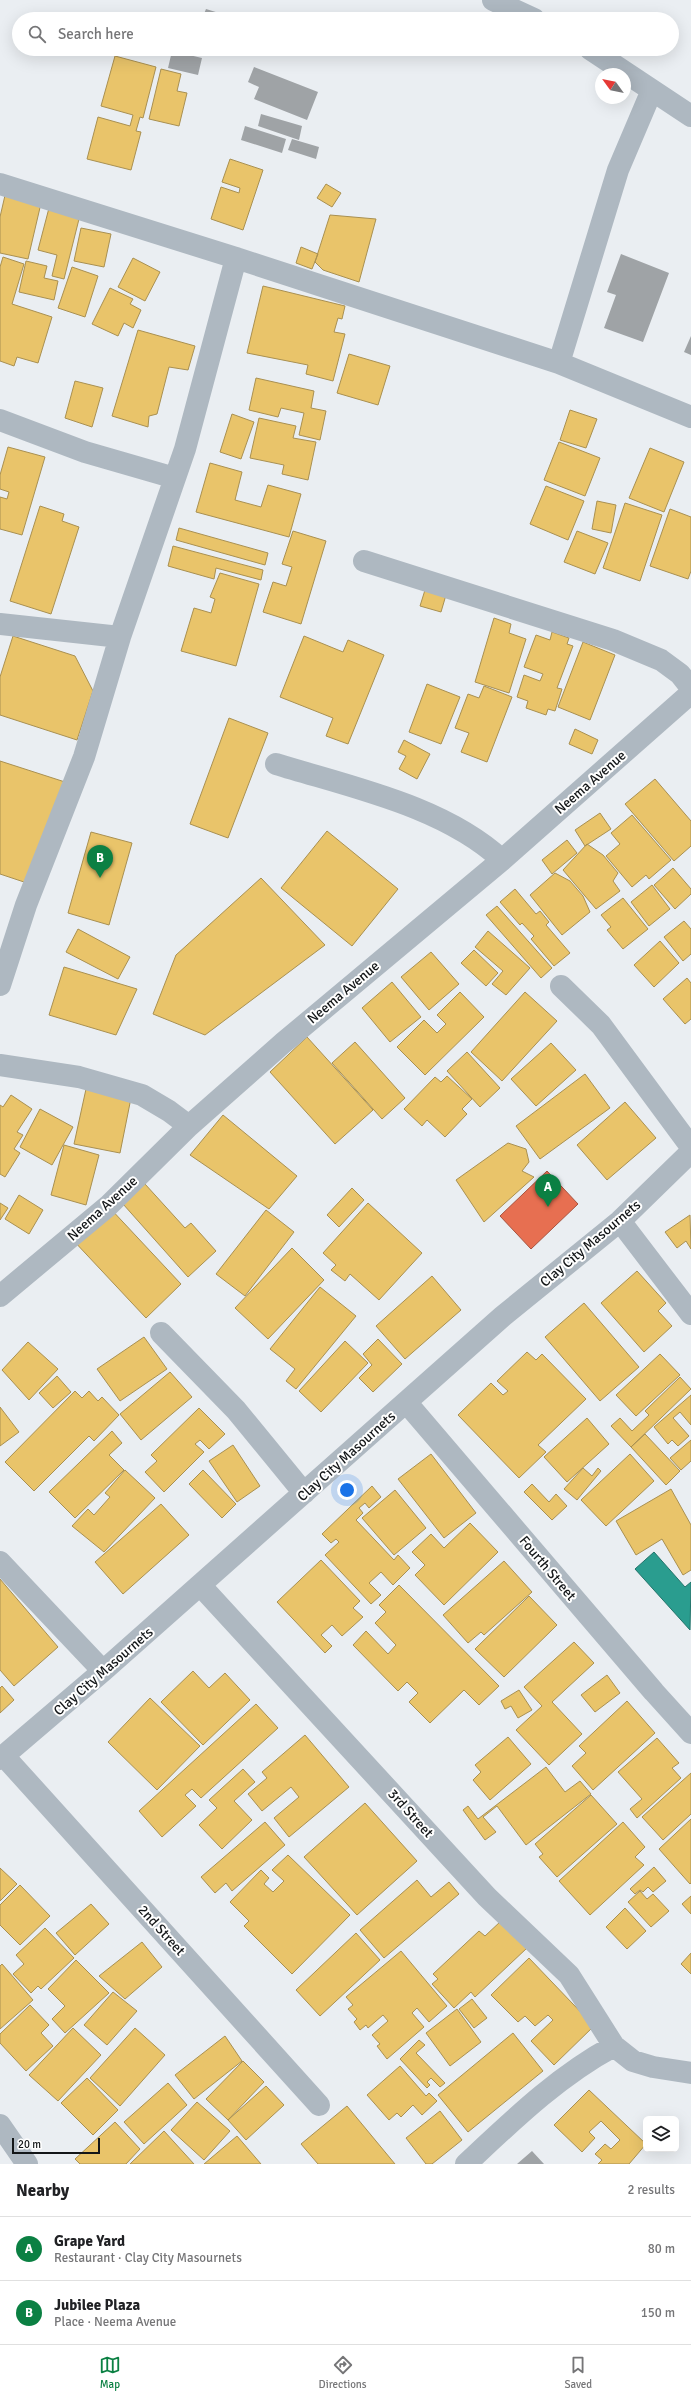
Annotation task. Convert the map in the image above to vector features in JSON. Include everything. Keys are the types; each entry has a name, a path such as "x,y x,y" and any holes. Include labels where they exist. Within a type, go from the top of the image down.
{"street":[{"path":"493,0 519,12"},
{"path":"601,56 691,116"},
{"path":"559,363 618,170 652,90"},
{"path":"0,184 236,258 559,363 691,416"},
{"path":"0,985 26,905 84,757 120,637 185,450 236,258"},
{"path":"0,420 85,452 175,478"},
{"path":"364,562 613,640 661,660 680,674 691,688"},
{"path":"0,624 120,637"},
{"name":"Neema Avenue","path":"0,1296 108,1206 189,1126 283,1042 502,860 691,693"},
{"path":"276,764 405,805 455,825 483,843 502,860"},
{"path":"561,986 601,1025 691,1147"},
{"path":"0,1064 79,1077 142,1095 169,1111 189,1126"},
{"name":"Clay City Masournets","path":"2,1757 103,1671 503,1316 620,1221 691,1152"},
{"path":"620,1221 691,1314"},
{"path":"161,1333 236,1410 304,1493"},
{"name":"Fourth Street","path":"406,1402 654,1692 691,1733"},
{"path":"0,1562 103,1671"},
{"name":"3rd Street","path":"200,1585 487,1897 569,1975 614,2046 633,2061 653,2068 691,2073"},
{"name":"2nd Street","path":"2,1757 318,2105"},
{"path":"466,2164 504,2128 582,2063 614,2046"},
{"path":"0,2125 27,2164"}],"building: Homes":[{"path":"115,56 156,67 143,118 140,117 136,131 141,132 131,170 87,159 98,117 130,126 133,115 101,106"},
{"path":"161,69 181,74 177,91 187,93 179,126 149,119"},
{"path":"230,159 263,170 243,230 211,219 221,187 239,193 240,188 222,182"},
{"path":"326,184 341,193 332,207 317,198"},
{"path":"6,191 42,199 28,259 0,253 0,217"},
{"path":"49,208 80,215 64,279 52,276 57,255 38,250"},
{"path":"330,215 376,219 359,282 323,270 315,262"},
{"path":"81,228 111,234 104,267 74,261"},
{"path":"301,247 318,254 312,269 296,263"},
{"path":"3,257 24,264 12,304 52,317 38,363 17,357 14,366 0,361 0,267"},
{"path":"133,258 160,272 145,301 118,287"},
{"path":"26,261 47,266 44,278 58,281 54,300 19,292"},
{"path":"72,267 98,276 85,317 58,308"},
{"path":"263,286 345,306 342,319 338,318 334,332 345,334 333,381 306,374 308,365 247,353"},
{"path":"110,288 133,299 130,304 141,310 133,328 124,323 118,336 92,324"},
{"path":"138,330 195,346 188,370 169,367 157,414 149,416 148,427 112,416"},
{"path":"349,354 390,366 378,405 337,393"},
{"path":"256,378 314,391 311,408 326,411 320,440 299,435 304,413 281,408 278,417 249,410"},
{"path":"75,381 103,388 92,427 65,418"},
{"path":"570,410 597,419 586,448 560,440"},
{"path":"232,414 254,422 241,459 220,452"},
{"path":"259,418 296,426 293,438 316,442 308,480 282,474 284,465 250,458"},
{"path":"559,442 600,458 585,496 544,480"},
{"path":"8,447 45,457 22,535 0,529 0,497 7,499 9,492 0,489 0,475"},
{"path":"650,448 684,462 664,512 629,498"},
{"path":"210,463 242,472 235,500 261,507 268,485 301,494 289,537 196,512"},
{"path":"546,486 584,501 568,540 530,524"},
{"path":"597,501 616,505 611,533 592,529"},
{"path":"625,503 662,515 640,581 603,568"},
{"path":"40,506 64,514 62,521 79,527 51,614 10,601"},
{"path":"670,509 691,517 691,571 688,579 650,566"},
{"path":"179,528 268,553 265,565 176,540"},
{"path":"293,531 326,541 301,624 263,612 273,582 286,586 292,567 282,564"},
{"path":"577,531 608,543 595,574 564,562"},
{"path":"173,546 263,570 261,580 216,568 214,579 168,566"},
{"path":"220,573 259,584 236,666 181,651 194,608 211,613 215,599 210,597"},
{"path":"425,590 446,595 441,612 420,606"},
{"path":"494,618 511,624 509,633 526,639 509,693 475,682"},
{"path":"552,632 569,638 567,644 573,646 557,688 562,689 555,711 548,709 546,715 526,708 528,701 517,697 524,675 540,681 543,674 524,667 536,635 550,640"},
{"path":"13,636 75,656 93,691 77,740 0,715 0,677"},
{"path":"304,636 343,652 348,640 384,655 348,744 326,736 333,718 280,697"},
{"path":"583,642 615,655 590,720 558,707"},
{"path":"427,684 460,697 441,744 409,732"},
{"path":"484,686 512,697 487,762 461,752 469,733 455,728 468,694 479,698"},
{"path":"229,718 268,733 228,838 190,824"},
{"path":"575,729 598,740 592,754 569,744"},
{"path":"404,740 430,754 417,779 399,769 406,756 398,752"},
{"path":"0,761 65,782 33,885 0,874"},
{"path":"655,779 691,821 691,846 674,861 625,804"},
{"path":"600,813 611,829 585,846 575,830"},
{"path":"632,815 671,860 649,879 646,875 632,887 606,856 620,844 611,833"},
{"path":"327,831 398,889 352,946 281,888"},
{"path":"91,832 132,843 109,925 68,913"},
{"path":"567,840 577,853 552,874 542,860"},
{"path":"587,844 603,855 618,873 613,881 620,891 596,909 563,870"},
{"path":"673,868 691,889 691,894 675,909 654,885"},
{"path":"555,873 570,881 583,896 590,912 562,935 530,895"},
{"path":"261,878 325,945 205,1035 153,1014 176,955"},
{"path":"652,885 670,909 649,926 631,902"},
{"path":"515,889 536,914 540,911 549,922 546,925 570,953 554,966 531,939 534,936 522,923 520,925 500,902"},
{"path":"623,898 648,929 623,949 607,930 611,927 601,915"},
{"path":"497,906 552,968 541,978 486,915"},
{"path":"684,921 691,929 691,954 683,961 664,937"},
{"path":"78,929 130,957 118,979 66,952"},
{"path":"488,931 530,968 506,995 492,984 503,971 475,947"},
{"path":"660,941 679,963 654,987 634,965"},
{"path":"474,950 498,973 486,986 461,963"},
{"path":"431,952 459,984 429,1010 401,977"},
{"path":"64,967 137,989 116,1035 49,1015"},
{"path":"687,978 691,983 691,1019 685,1024 663,999"},
{"path":"392,982 421,1017 390,1042 362,1008"},
{"path":"460,992 484,1017 425,1075 397,1047 424,1020 437,1033 446,1024 437,1015"},
{"path":"525,992 557,1021 502,1081 471,1052"},
{"path":"307,1037 373,1110 335,1144 270,1072"},
{"path":"355,1042 405,1098 382,1119 332,1063"},
{"path":"551,1043 576,1070 536,1106 511,1079"},
{"path":"467,1052 500,1088 480,1107 447,1071"},
{"path":"585,1074 610,1108 540,1159 516,1126"},
{"path":"447,1076 472,1099 462,1109 467,1114 445,1137 427,1120 422,1126 404,1109 435,1077 441,1082"},
{"path":"86,1089 131,1098 120,1153 74,1144"},
{"path":"11,1095 32,1109 17,1132 23,1135 14,1149 20,1153 5,1177 0,1174 0,1105 3,1107"},
{"path":"625,1102 656,1138 607,1180 577,1145"},
{"path":"40,1109 73,1127 52,1165 20,1147"},
{"path":"223,1115 297,1176 269,1209 190,1155"},
{"path":"508,1143 526,1149 529,1162 522,1171 534,1177 484,1222 456,1180"},
{"path":"64,1145 99,1155 86,1205 51,1195"},
{"path":"145,1184 185,1228 191,1223 216,1251 188,1277 123,1204"},
{"path":"352,1188 364,1200 339,1227 327,1215"},
{"path":"19,1195 43,1210 29,1234 5,1219"},
{"path":"0,1203 8,1208 0,1220"},
{"path":"368,1203 422,1253 379,1300 350,1274 345,1281 331,1270 336,1265 323,1253"},
{"path":"108,1206 181,1284 146,1318 72,1239"},
{"path":"266,1210 294,1232 245,1296 216,1274"},
{"path":"690,1215 691,1249 686,1241 677,1248 665,1232"},
{"path":"292,1248 324,1280 268,1339 235,1308"},
{"path":"637,1271 666,1303 658,1311 672,1326 644,1352 601,1303"},
{"path":"432,1276 461,1310 405,1359 376,1326"},
{"path":"320,1287 356,1316 296,1389 286,1381 295,1369 270,1349"},
{"path":"584,1303 639,1367 600,1401 545,1337"},
{"path":"144,1337 167,1369 120,1401 97,1369"},
{"path":"378,1339 402,1364 373,1392 359,1378 372,1365 363,1354"},
{"path":"345,1341 368,1363 321,1412 299,1391"},
{"path":"28,1342 58,1369 29,1400 2,1370"},
{"path":"527,1352 536,1360 542,1354 586,1399 538,1445 546,1452 519,1478 458,1415 491,1383 503,1395 508,1391 497,1381"},
{"path":"660,1354 680,1375 636,1416 616,1395"},
{"path":"170,1372 192,1397 141,1440 120,1414"},
{"path":"57,1376 71,1392 53,1408 39,1393"},
{"path":"680,1377 691,1389 631,1447 611,1426 620,1418 632,1431 649,1415 645,1411"},
{"path":"75,1391 82,1398 89,1391 98,1401 102,1397 119,1415 94,1441 89,1436 34,1491 5,1462"},
{"path":"691,1395 691,1425 680,1412 673,1418 689,1436 678,1446 672,1440 668,1444 654,1427"},
{"path":"0,1407 19,1432 0,1446"},
{"path":"199,1408 225,1434 209,1449 200,1440 195,1444 204,1452 164,1492 145,1472 157,1461 151,1455"},
{"path":"587,1418 609,1444 567,1482 544,1457"},
{"path":"112,1431 122,1443 109,1455 124,1470 75,1518 49,1492"},
{"path":"645,1434 680,1471 666,1485 631,1447"},
{"path":"691,1440 691,1461 681,1470 670,1458"},
{"path":"233,1445 260,1486 237,1502 209,1461"},
{"path":"431,1454 476,1513 444,1538 398,1479"},
{"path":"630,1454 654,1481 606,1526 581,1500"},
{"path":"583,1468 592,1476 598,1468 601,1471 577,1500 564,1489"},
{"path":"125,1470 155,1498 104,1552 72,1526 88,1509 94,1515 110,1497 105,1493"},
{"path":"203,1470 236,1504 222,1518 189,1484"},
{"path":"532,1484 549,1502 556,1494 567,1506 552,1520 524,1492"},
{"path":"372,1486 381,1497 369,1508 365,1503 359,1508 363,1513 356,1520 394,1560 398,1555 410,1568 393,1585 381,1572 369,1583 381,1595 371,1604 325,1555 339,1542 336,1539 331,1543 322,1534"},
{"path":"671,1489 691,1525 691,1570 683,1575 662,1539 636,1555 616,1521"},
{"path":"395,1490 426,1528 394,1555 362,1518"},
{"path":"161,1504 189,1535 123,1594 95,1562"},
{"path":"470,1523 498,1552 444,1605 415,1575 425,1565 412,1552 431,1534 444,1548"},
{"path":"321,1560 360,1601 353,1608 363,1617 342,1636 332,1625 321,1635 332,1646 325,1653 277,1602"},
{"path":"504,1561 532,1592 484,1635 481,1632 468,1643 443,1615"},
{"path":"0,1579 58,1647 14,1686 0,1670"},
{"path":"399,1585 499,1686 479,1705 464,1690 430,1723 409,1702 418,1693 407,1682 398,1691 353,1645 366,1631 388,1654 396,1645 375,1623 386,1612 379,1605"},
{"path":"529,1596 557,1625 504,1677 475,1649"},
{"path":"574,1642 594,1663 552,1702 582,1734 549,1765 516,1730 542,1706 524,1687"},
{"path":"193,1671 209,1688 225,1673 250,1700 203,1745 161,1702"},
{"path":"607,1675 620,1693 595,1712 581,1695"},
{"path":"2,1686 14,1700 0,1713 0,1688"},
{"path":"519,1690 532,1710 518,1718 511,1706 505,1709 501,1701"},
{"path":"150,1698 200,1746 157,1790 108,1742"},
{"path":"627,1701 655,1733 593,1790 572,1766 586,1753 579,1746"},
{"path":"256,1704 278,1728 201,1798 192,1789 185,1795 196,1806 162,1837 139,1811"},
{"path":"305,1735 349,1787 289,1837 274,1818 299,1797 291,1787 262,1811 248,1794 267,1778 262,1772"},
{"path":"508,1737 531,1764 490,1800 473,1780 481,1772 475,1765"},
{"path":"657,1738 679,1763 672,1768 681,1778 637,1818 630,1809 642,1799 618,1772"},
{"path":"546,1767 565,1792 580,1781 591,1794 526,1845 497,1806 483,1817 496,1832 485,1840 463,1810 468,1806 478,1819"},
{"path":"243,1769 255,1782 234,1801 252,1820 222,1849 199,1825 217,1808 209,1800"},
{"path":"691,1773 691,1814 663,1840 642,1817"},
{"path":"591,1795 617,1824 557,1877 539,1857 543,1854 535,1844"},
{"path":"365,1803 417,1861 357,1915 304,1857"},
{"path":"691,1819 691,1883 690,1884 659,1849"},
{"path":"265,1822 285,1845 232,1891 226,1883 215,1893 201,1877"},
{"path":"623,1822 645,1847 635,1857 644,1865 590,1915 559,1881"},
{"path":"288,1855 350,1915 292,1974 244,1926 249,1921 230,1902 261,1870 269,1878 264,1884 273,1892 284,1881 272,1870"},
{"path":"654,1867 666,1881 653,1892 648,1887 643,1892 640,1890 635,1894 630,1889"},
{"path":"0,1868 17,1884 0,1901"},
{"path":"417,1880 431,1897 449,1882 459,1894 384,1958 360,1930"},
{"path":"20,1885 50,1916 20,1945 0,1925 0,1905"},
{"path":"640,1891 647,1899 653,1894 669,1911 651,1927 628,1902"},
{"path":"691,1896 691,1914 682,1904"},
{"path":"91,1904 109,1924 75,1955 56,1933"},
{"path":"625,1908 646,1931 627,1949 606,1927"},
{"path":"501,1921 527,1948 475,1997 471,1992 454,2008 432,1984 438,1979 433,1974 479,1931 485,1936"},
{"path":"45,1928 74,1958 41,1989 38,1986 31,1993 13,1974 24,1964 16,1955"},
{"path":"356,1933 380,1960 320,2016 296,1990"},
{"path":"142,1942 162,1967 125,1999 99,1976"},
{"path":"401,1951 447,2006 429,2022 417,2008 412,2013 424,2027 387,2059 377,2046 380,2044 372,2035 388,2021 383,2015 368,2028 366,2025 360,2030 354,2022 357,2019 348,2009 353,2005 346,1997"},
{"path":"691,1953 691,1974 681,1964"},
{"path":"529,1958 594,2026 554,2065 531,2041 553,2020 548,2015 535,2026 525,2016 518,2022 491,1995"},
{"path":"76,1960 109,1993 65,2033 52,2019 65,2006 48,1989"},
{"path":"2,1964 33,2000 0,2029 0,1966"},
{"path":"113,1992 137,2011 107,2045 84,2025"},
{"path":"472,1999 487,2018 474,2028 459,2009"},
{"path":"30,2005 49,2025 41,2033 53,2046 26,2071 0,2043 0,2034"},
{"path":"457,2009 481,2042 450,2066 426,2033"},
{"path":"73,2028 101,2055 58,2101 29,2075"},
{"path":"135,2028 165,2055 120,2106 90,2078"},
{"path":"513,2033 543,2071 468,2132 438,2095"},
{"path":"225,2036 242,2061 194,2099 175,2075"},
{"path":"419,2040 425,2045 416,2053 445,2083 440,2087 431,2078 427,2082 430,2085 427,2088 400,2059"},
{"path":"243,2061 264,2082 228,2120 206,2099"},
{"path":"400,2066 426,2096 429,2093 437,2101 422,2115 413,2105 401,2117 397,2113 389,2120 367,2095"},
{"path":"87,2078 118,2110 93,2135 61,2103"},
{"path":"168,2083 187,2105 144,2144 124,2122"},
{"path":"266,2086 284,2105 246,2140 228,2120"},
{"path":"589,2090 643,2141 643,2148 629,2164 598,2164 602,2160 595,2154 605,2144 611,2149 620,2140 601,2121 589,2132 595,2138 582,2152 554,2125"},
{"path":"197,2102 230,2131 204,2160 171,2130"},
{"path":"347,2106 395,2164 318,2164 301,2144"},
{"path":"440,2111 462,2140 432,2164 426,2164 406,2138"},
{"path":"115,2122 140,2149 126,2164 80,2164 75,2159"},
{"path":"164,2131 194,2164 130,2164"},
{"path":"237,2136 261,2164 204,2164"}],"building: Shops":[{"path":"547,1171 578,1204 531,1249 500,1216"}],"building: Schools":[{"path":"654,1552 685,1587 691,1582 690,1630 635,1569"}],"building: Other":[{"path":"206,9 216,12 205,12"},
{"path":"171,56 193,56 202,58 198,75 168,68"},
{"path":"254,67 318,92 307,120 254,99 259,87 248,82"},
{"path":"261,114 302,126 299,140 258,126"},
{"path":"245,126 286,139 282,153 241,140"},
{"path":"292,139 319,147 316,159 288,150"},
{"path":"621,254 669,273 643,342 604,328 616,295 607,292"},
{"path":"691,336 691,355 684,352"},
{"path":"532,2151 544,2164 517,2164"}],"place":[{"name":"Jubilee Plaza","path":"100,878"},
{"name":"Grape Yard","path":"548,1207"}]}
